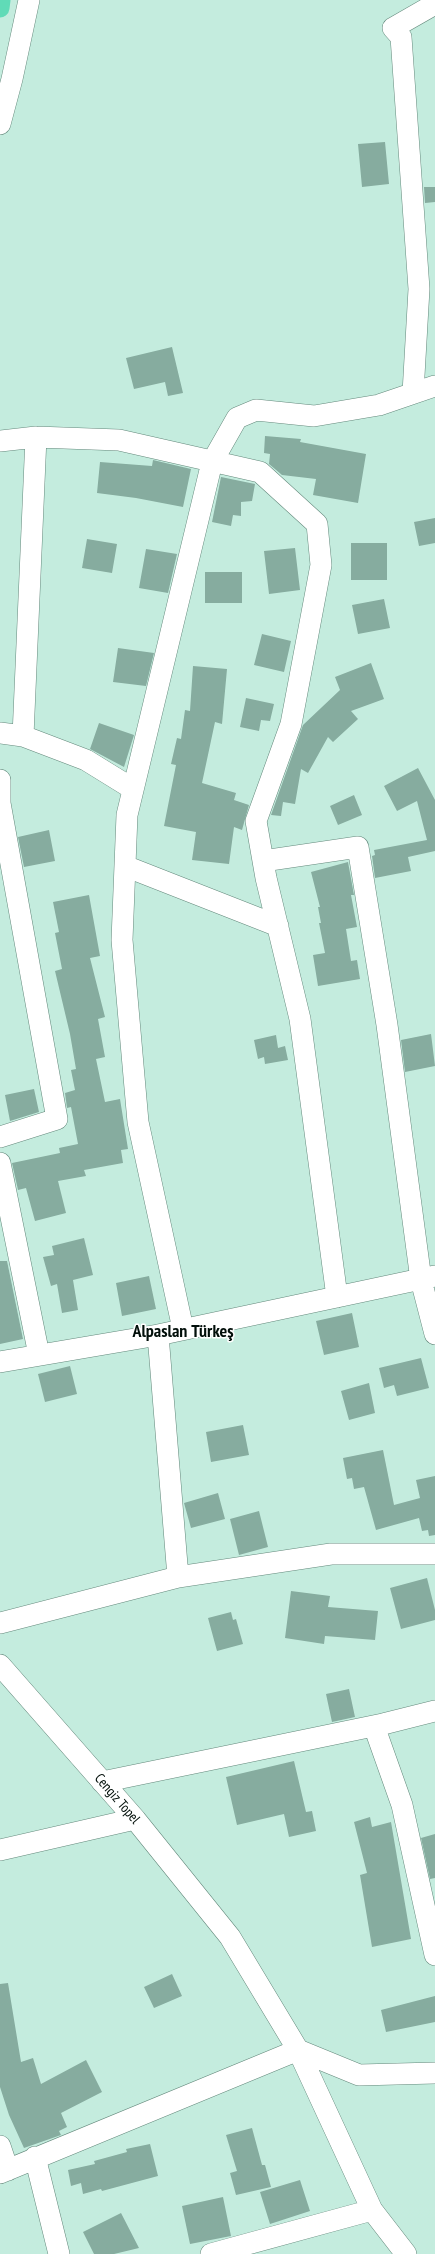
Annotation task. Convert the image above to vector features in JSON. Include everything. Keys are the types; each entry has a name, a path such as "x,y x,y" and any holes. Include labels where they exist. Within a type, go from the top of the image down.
{"street":[{"path":"0,124 30,0"},
{"path":"413,393 419,289 401,37 393,28 435,4"},
{"path":"183,1329 138,1122 122,940 127,815 212,462 237,418 256,410 314,416 379,405 435,386"},
{"path":"23,736 36,437"},
{"path":"0,441 36,437 119,440 260,472 317,524 321,564 292,724 256,821 263,861 300,1019 337,1297"},
{"path":"0,733 23,736 86,760 133,789"},
{"path":"0,780 0,803 57,1119 0,1137"},
{"path":"263,861 358,846 428,1278 435,1334"},
{"path":"125,866 278,926"},
{"path":"0,1162 39,1355"},
{"path":"0,1362 158,1335 428,1278"},
{"path":"158,1335 178,1578"},
{"path":"0,1623 178,1578 332,1554 435,1554"},
{"name":"Cengiz Topel","path":"0,1665 9,1689 102,1782 135,1819 230,1937 298,2050 372,2210 406,2254"},
{"path":"102,1782 374,1726 435,1711"},
{"path":"374,1726 402,1805 435,1955"},
{"path":"0,1850 135,1819"},
{"path":"0,2146 4,2172 35,2157 298,2050 360,2075 435,2073"},
{"path":"35,2157 59,2254"},
{"path":"212,2254 372,2210"}],"building":[{"path":"385,142 389,184 362,187 358,144"},
{"path":"424,187 435,187 435,202 425,203"},
{"path":"172,347 183,393 168,396 165,382 134,389 126,358"},
{"path":"265,436 301,439 300,442 366,454 358,503 313,495 316,479 282,475 269,464 270,454 264,453"},
{"path":"153,460 191,469 183,507 136,498 97,493 100,462 152,466"},
{"path":"221,477 255,484 252,501 241,502 241,516 233,515 231,526 212,522"},
{"path":"435,518 435,543 419,546 414,522"},
{"path":"87,539 117,544 112,573 82,568"},
{"path":"351,543 387,543 387,580 351,580"},
{"path":"295,548 300,590 269,594 264,551"},
{"path":"146,549 177,554 168,593 139,588"},
{"path":"205,572 242,572 242,603 205,603"},
{"path":"384,599 390,628 358,634 352,605"},
{"path":"262,634 291,641 284,672 254,665"},
{"path":"118,648 154,653 146,686 113,682"},
{"path":"371,663 384,699 351,711 358,719 333,742 328,737 308,773 301,769 295,804 283,802 281,816 271,815 303,725 340,690 335,677"},
{"path":"193,666 227,669 222,724 215,722 202,783 236,793 234,800 249,805 242,830 234,827 229,864 192,860 196,832 164,826 176,765 171,764 177,738 181,739 185,710 190,711"},
{"path":"246,698 274,704 270,721 261,720 259,731 240,727"},
{"path":"99,723 134,735 124,767 90,749"},
{"path":"418,768 435,800 435,851 408,857 411,871 375,878 372,856 375,855 374,850 427,840 417,801 397,811 384,786"},
{"path":"354,795 362,815 338,825 330,806"},
{"path":"49,830 55,861 24,867 18,837"},
{"path":"348,862 354,895 351,895 357,927 346,929 351,961 357,960 360,979 318,986 313,955 325,953 319,923 321,923 318,907 320,907 311,872"},
{"path":"89,895 100,956 90,958 105,1017 98,1019 105,1057 96,1059 105,1102 120,1099 128,1149 121,1150 123,1163 84,1170 86,1176 58,1181 66,1213 35,1221 26,1188 18,1190 12,1163 60,1153 59,1148 78,1144 71,1107 67,1108 65,1093 75,1090 71,1070 76,1069 70,1034 55,971 62,969 55,933 59,932 53,902"},
{"path":"431,1034 435,1066 405,1072 401,1040"},
{"path":"276,1035 278,1048 285,1046 288,1060 265,1064 264,1057 258,1059 254,1040"},
{"path":"34,1089 39,1112 10,1121 5,1095"},
{"path":"84,1238 93,1275 73,1280 78,1310 62,1313 57,1284 51,1286 43,1257 54,1255 52,1246"},
{"path":"0,1261 7,1261 23,1339 0,1344"},
{"path":"149,1276 156,1309 122,1316 116,1283"},
{"path":"352,1313 359,1347 324,1355 316,1321"},
{"path":"421,1358 429,1388 397,1396 394,1385 384,1388 379,1368"},
{"path":"70,1366 77,1394 45,1402 38,1374"},
{"path":"369,1383 375,1413 349,1420 341,1391"},
{"path":"243,1425 249,1455 211,1462 206,1432"},
{"path":"383,1450 394,1505 420,1498 416,1480 435,1476 435,1535 429,1536 428,1530 422,1531 419,1518 376,1530 364,1487 354,1489 352,1478 347,1479 343,1458"},
{"path":"218,1493 225,1519 191,1528 184,1503"},
{"path":"259,1511 268,1547 239,1555 230,1519"},
{"path":"427,1578 435,1610 435,1620 401,1629 390,1588"},
{"path":"291,1591 330,1596 328,1607 378,1611 375,1640 325,1636 324,1644 285,1638"},
{"path":"231,1612 233,1620 236,1619 243,1644 217,1651 208,1618"},
{"path":"349,1689 355,1717 332,1722 326,1694"},
{"path":"294,1761 306,1812 312,1811 316,1831 289,1837 284,1814 237,1825 226,1777"},
{"path":"370,1817 372,1827 391,1822 411,1939 372,1947 360,1875 367,1873 354,1822"},
{"path":"435,1834 435,1878 430,1879 421,1838"},
{"path":"172,1974 182,1996 154,2008 144,1987"},
{"path":"8,1983 21,2062 33,2058 41,2084 86,2060 102,2092 61,2113 67,2127 59,2131 61,2135 24,2148 9,2115 0,2087 0,1984"},
{"path":"435,1996 435,2022 386,2032 381,2010"},
{"path":"252,2128 262,2165 265,2165 271,2187 236,2195 230,2173 237,2171 226,2135"},
{"path":"150,2144 158,2176 102,2191 101,2189 83,2194 81,2183 71,2186 68,2170 95,2164 94,2161 127,2152 126,2149"},
{"path":"300,2180 310,2211 270,2224 260,2192"},
{"path":"223,2197 231,2236 190,2244 182,2206"},
{"path":"121,2213 139,2248 114,2254 94,2254 83,2232"}],"waterway":[{"path":"0,8 1,0"}],"district":[{"name":"Alpaslan Türkeş","path":"183,1332"}]}
